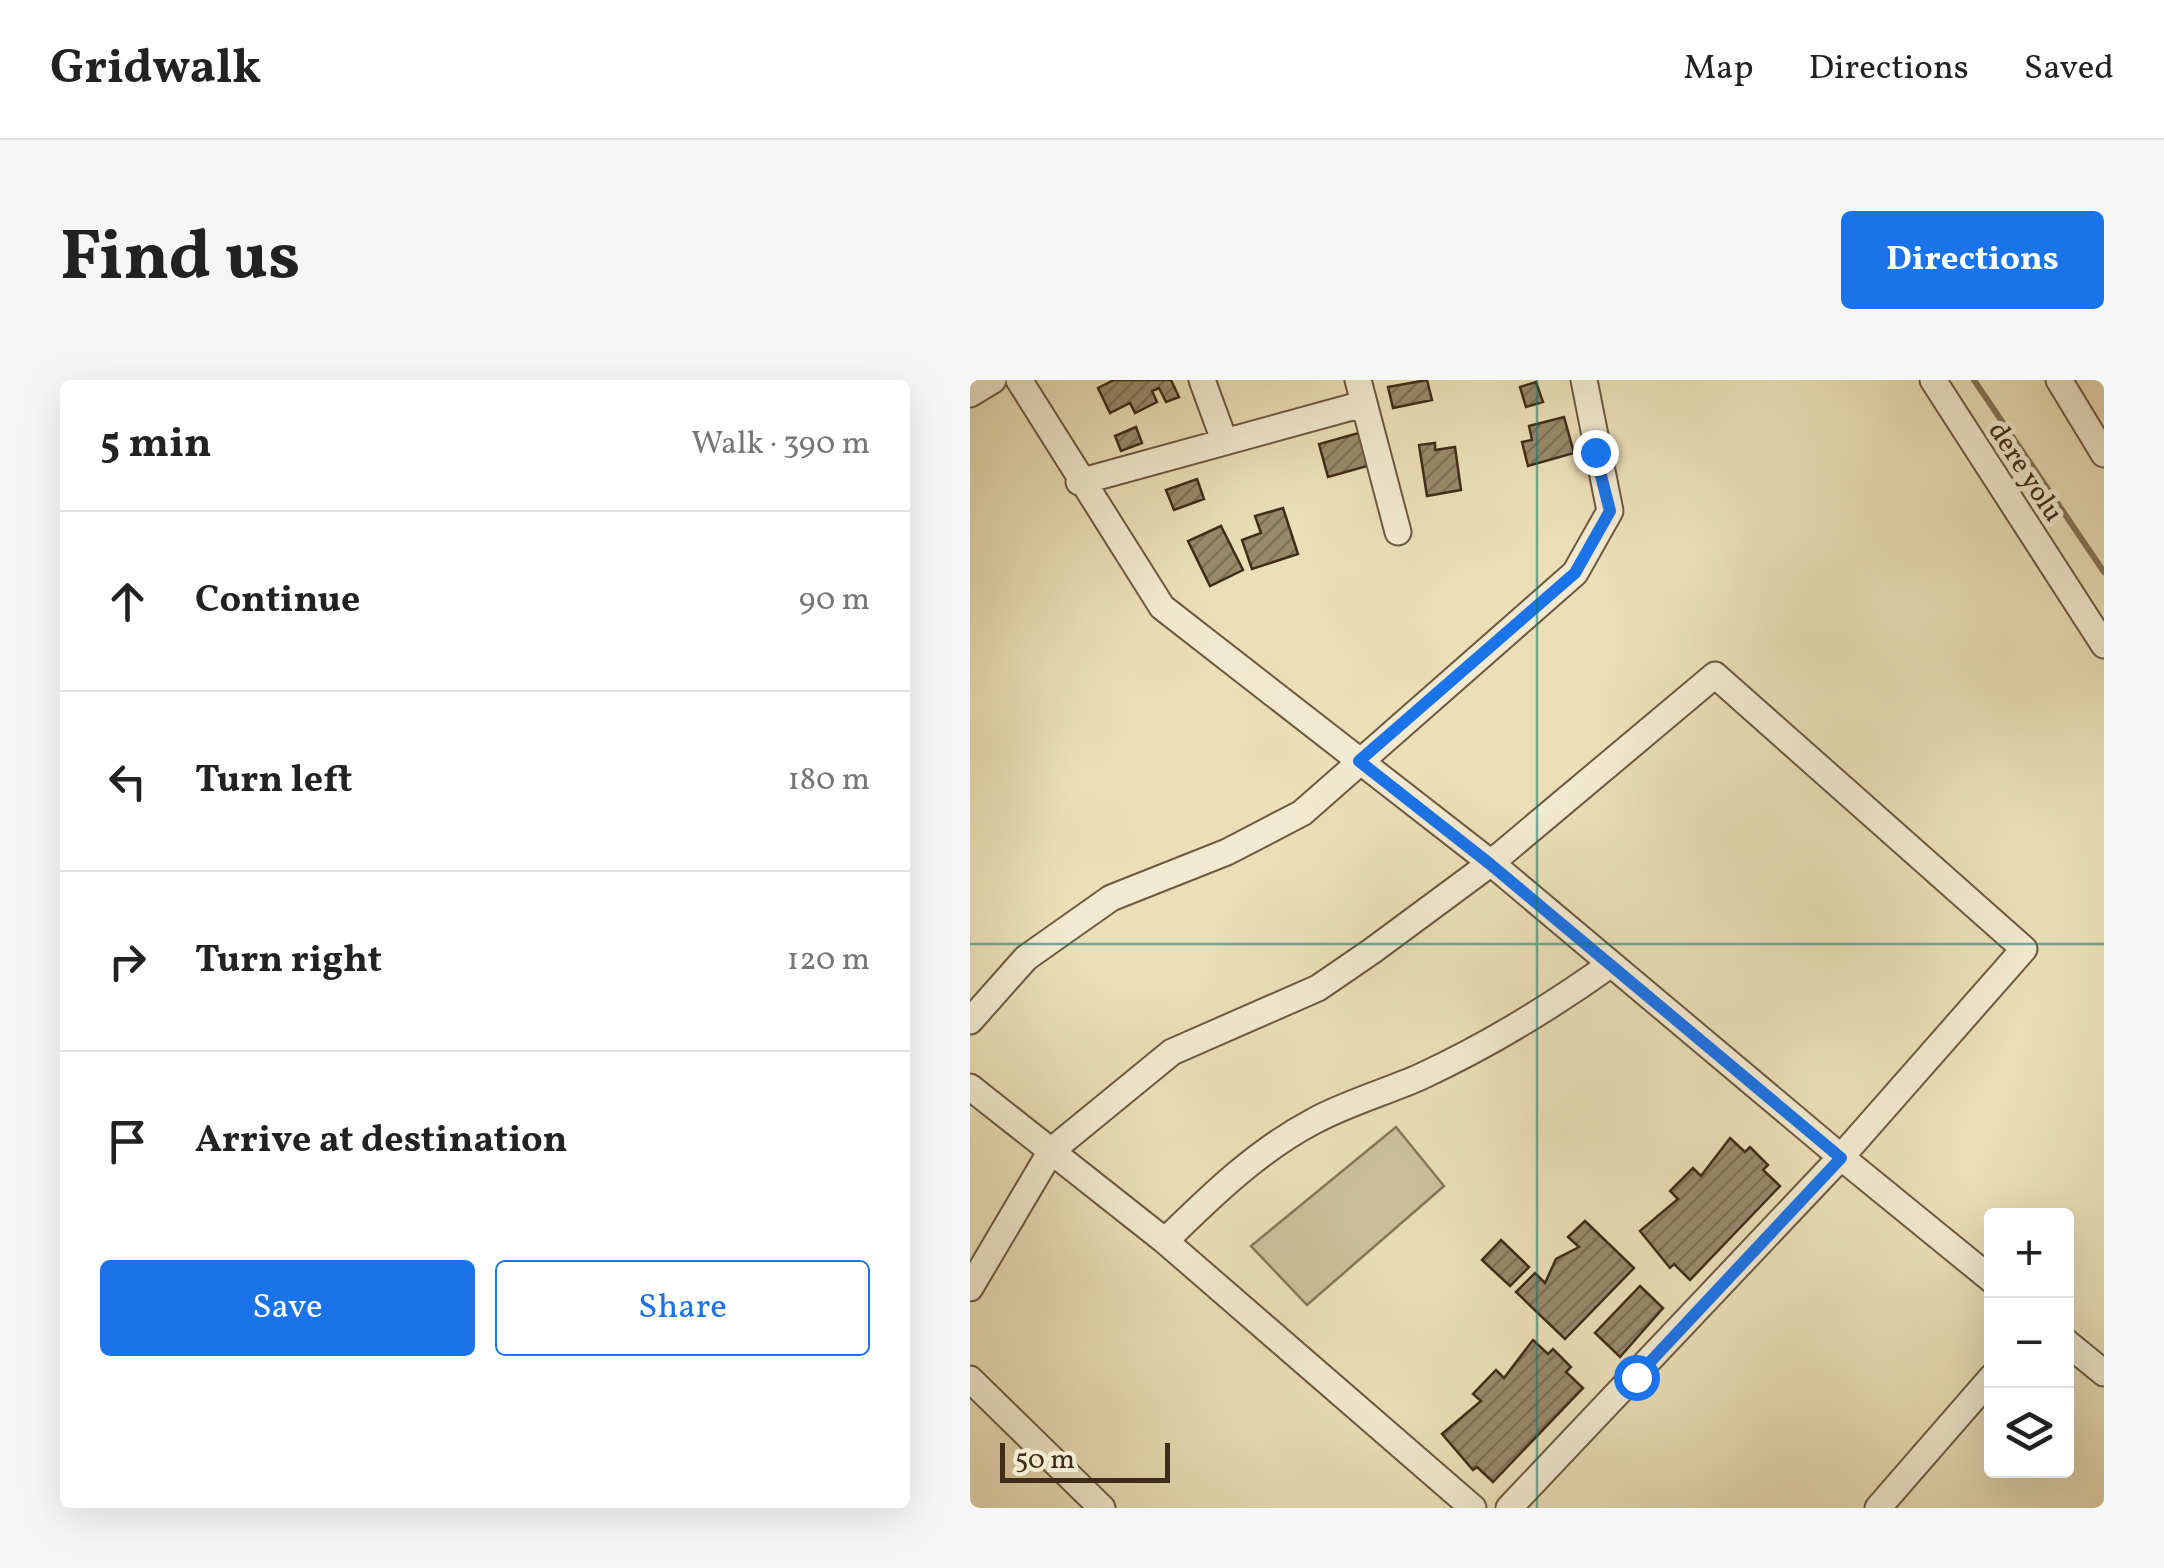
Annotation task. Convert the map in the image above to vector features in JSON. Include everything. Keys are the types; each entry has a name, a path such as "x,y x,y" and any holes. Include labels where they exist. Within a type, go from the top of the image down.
{"street":[{"path":"970,394 993,380"},
{"path":"1018,380 1079,482 1162,607 1490,864 1984,1274"},
{"path":"1202,380 1224,440"},
{"path":"970,1021 1026,958 1111,898 1227,852 1302,813 1575,573 1610,511 1584,380"},
{"name":"dere yolu","path":"1933,380 2104,645"},
{"path":"2059,380 2104,454"},
{"path":"1079,482 1224,440 1360,392 1398,532"},
{"path":"970,1288 1051,1151 1172,1052 1318,988 1490,864 1714,675 2024,949 1841,1158 1509,1508"},
{"path":"1165,1240 1220,1188 1282,1140 1318,1118 1426,1074 1552,1007 1611,964"},
{"path":"970,1088 1165,1240 1473,1508"},
{"path":"2074,1349 2104,1373"},
{"path":"970,1379 1102,1508"},
{"path":"1878,1508 1984,1387"}],"shaded area":[{"path":"1396,1127 1444,1186 1307,1305 1251,1246"}],"building":[{"path":"1114,380 1171,380 1179,397 1166,402 1159,388 1152,391 1157,402 1135,413 1130,403 1110,413 1098,388"},
{"path":"1427,380 1432,400 1393,408 1388,387"},
{"path":"1536,382 1543,402 1526,407 1520,387"},
{"path":"1564,417 1574,453 1528,466 1522,442 1532,440 1529,426"},
{"path":"1136,427 1142,443 1121,451 1115,436"},
{"path":"1362,432 1371,465 1328,477 1319,444"},
{"path":"1435,443 1435,450 1455,447 1461,490 1427,496 1419,445"},
{"path":"1197,479 1204,499 1174,510 1166,490"},
{"path":"1283,508 1298,554 1252,569 1242,540 1261,533 1255,516"},
{"path":"1221,526 1243,570 1210,586 1188,541"},
{"path":"1730,1138 1745,1152 1750,1147 1768,1165 1763,1170 1780,1186 1690,1280 1674,1264 1670,1268 1640,1231 1678,1199 1670,1191 1693,1168 1701,1176"},
{"path":"1585,1221 1634,1268 1565,1339 1516,1292 1535,1273 1545,1283 1556,1259 1579,1247 1568,1237"},
{"path":"1501,1240 1529,1267 1510,1286 1482,1260"},
{"path":"1640,1286 1663,1308 1620,1357 1595,1333"},
{"path":"1533,1340 1548,1354 1553,1349 1571,1367 1566,1372 1583,1388 1493,1482 1477,1467 1473,1470 1442,1434 1481,1401 1473,1394 1496,1370 1504,1378"}],"waterway":[{"path":"1974,380 2104,572"}],"route":[{"path":"1595,452 1610,511 1575,573 1359,761 1490,864 1841,1158 1636,1377"}]}
